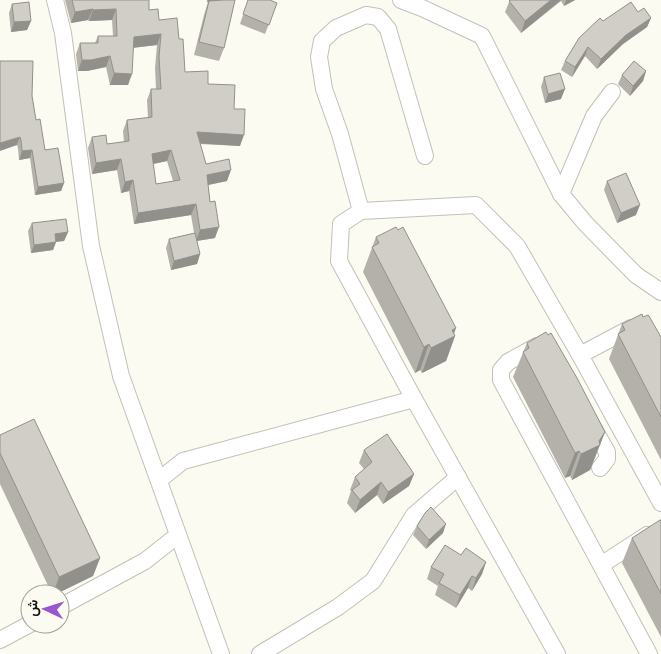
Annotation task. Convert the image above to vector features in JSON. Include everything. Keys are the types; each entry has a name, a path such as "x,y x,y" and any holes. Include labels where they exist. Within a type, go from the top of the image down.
{"street":[{"path":"54,0 63,33 91,246 121,376 221,654"},
{"path":"401,0 482,36 561,194 586,224 636,275 661,292"},
{"path":"361,211 340,134 324,89 320,65 319,57 322,41 336,28 366,15 378,17 388,29 425,156"},
{"path":"561,194 594,116 612,92"},
{"path":"557,654 339,261 340,224 361,211 476,205 516,246 659,495"},
{"path":"580,355 631,328 639,328 648,334 661,357"},
{"path":"552,355 547,347 537,346 508,362 501,370 501,380 649,654"},
{"path":"158,480 183,461 414,399"},
{"path":"584,411 607,452 607,459 600,468"},
{"path":"260,654 338,607 373,581 414,515 458,477"},
{"path":"601,565 647,535 654,535 661,540"},
{"path":"70,602 145,561 178,536"},
{"path":"0,640 20,629"}],"building":[{"path":"72,0 149,0 149,10 158,9 159,20 177,18 179,39 183,39 185,72 208,71 208,84 235,85 234,109 245,109 244,135 197,132 206,164 229,159 231,170 207,175 210,202 215,201 219,227 200,230 196,204 138,213 133,180 125,182 121,159 96,163 92,137 106,135 107,144 129,141 127,120 152,117 151,89 161,89 159,57 161,34 134,37 132,74 114,73 110,56 82,60 80,43 98,43 98,36 117,36 116,9 93,9 75,12","holes":["171,150 180,180 156,184 152,154"]},
{"path":"235,0 224,48 199,42 209,1"},
{"path":"248,0 270,0 277,3 269,25 243,14"},
{"path":"510,0 551,0 525,21"},
{"path":"29,2 31,21 14,22 12,4"},
{"path":"631,2 638,12 644,8 651,18 626,35 601,59 588,47 575,67 565,61 579,38 600,18 603,21"},
{"path":"0,61 33,61 32,96 36,120 40,119 45,150 58,148 64,183 38,187 32,150 22,151 20,137 0,143"},
{"path":"634,61 646,71 633,86 622,75"},
{"path":"560,73 565,89 548,94 544,77"},
{"path":"626,173 640,205 621,213 607,181"},
{"path":"66,219 68,232 55,234 56,242 34,245 32,223"},
{"path":"396,227 398,230 403,227 456,328 452,330 455,336 431,348 429,344 424,347 372,247 379,243 376,237"},
{"path":"195,233 200,254 174,261 169,239"},
{"path":"642,314 643,317 649,316 661,337 661,417 618,334 625,330 622,324"},
{"path":"546,332 548,335 551,333 605,432 599,441 600,445 581,454 579,451 575,453 523,352 529,348 527,343"},
{"path":"34,419 100,558 59,577 0,453 0,435"},
{"path":"387,434 414,474 388,492 381,482 360,500 352,490 360,484 355,477 372,462 364,450"},
{"path":"431,507 446,524 429,540 417,526"},
{"path":"661,520 661,594 632,538"},
{"path":"445,545 461,555 466,548 486,562 476,578 472,576 460,595 439,583 444,574 431,567"}]}
